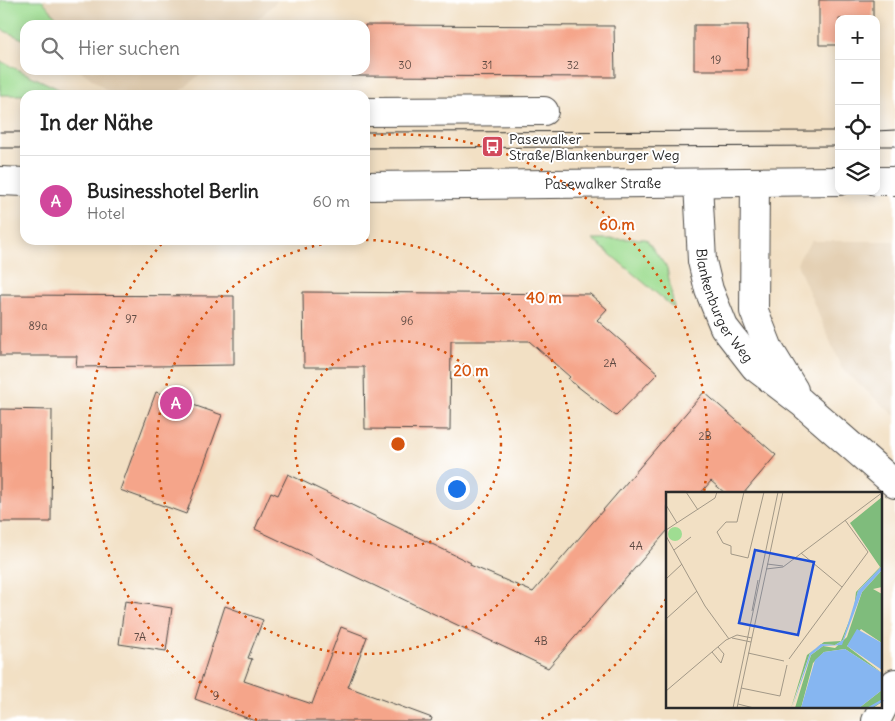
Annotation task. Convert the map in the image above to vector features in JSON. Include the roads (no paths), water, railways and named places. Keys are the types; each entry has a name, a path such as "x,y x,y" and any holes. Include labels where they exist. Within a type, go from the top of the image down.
{"main road":[{"path":"370,112 544,111"},
{"path":"0,181 20,182"},
{"name":"Pasewalker Straße","path":"370,186 835,181"},
{"path":"880,181 895,181"},
{"name":"Blankenburger Weg","path":"755,182 754,311 769,349 801,402"},
{"name":"Blankenburger Weg","path":"698,183 702,261 710,290 724,327 755,367 801,402 895,484"},
{"path":"876,721 895,683"}],"tram line":[{"path":"880,131 895,130"},
{"path":"370,132 835,131"},
{"path":"0,132 20,132"},
{"path":"370,148 835,146"},
{"path":"880,146 895,146"},
{"path":"0,148 20,148"}],"place":[{"name":"Pasewalker Straße/Blankenburger Weg","path":"493,147"},
{"name":"Businesshotel Berlin","path":"176,403"}]}
